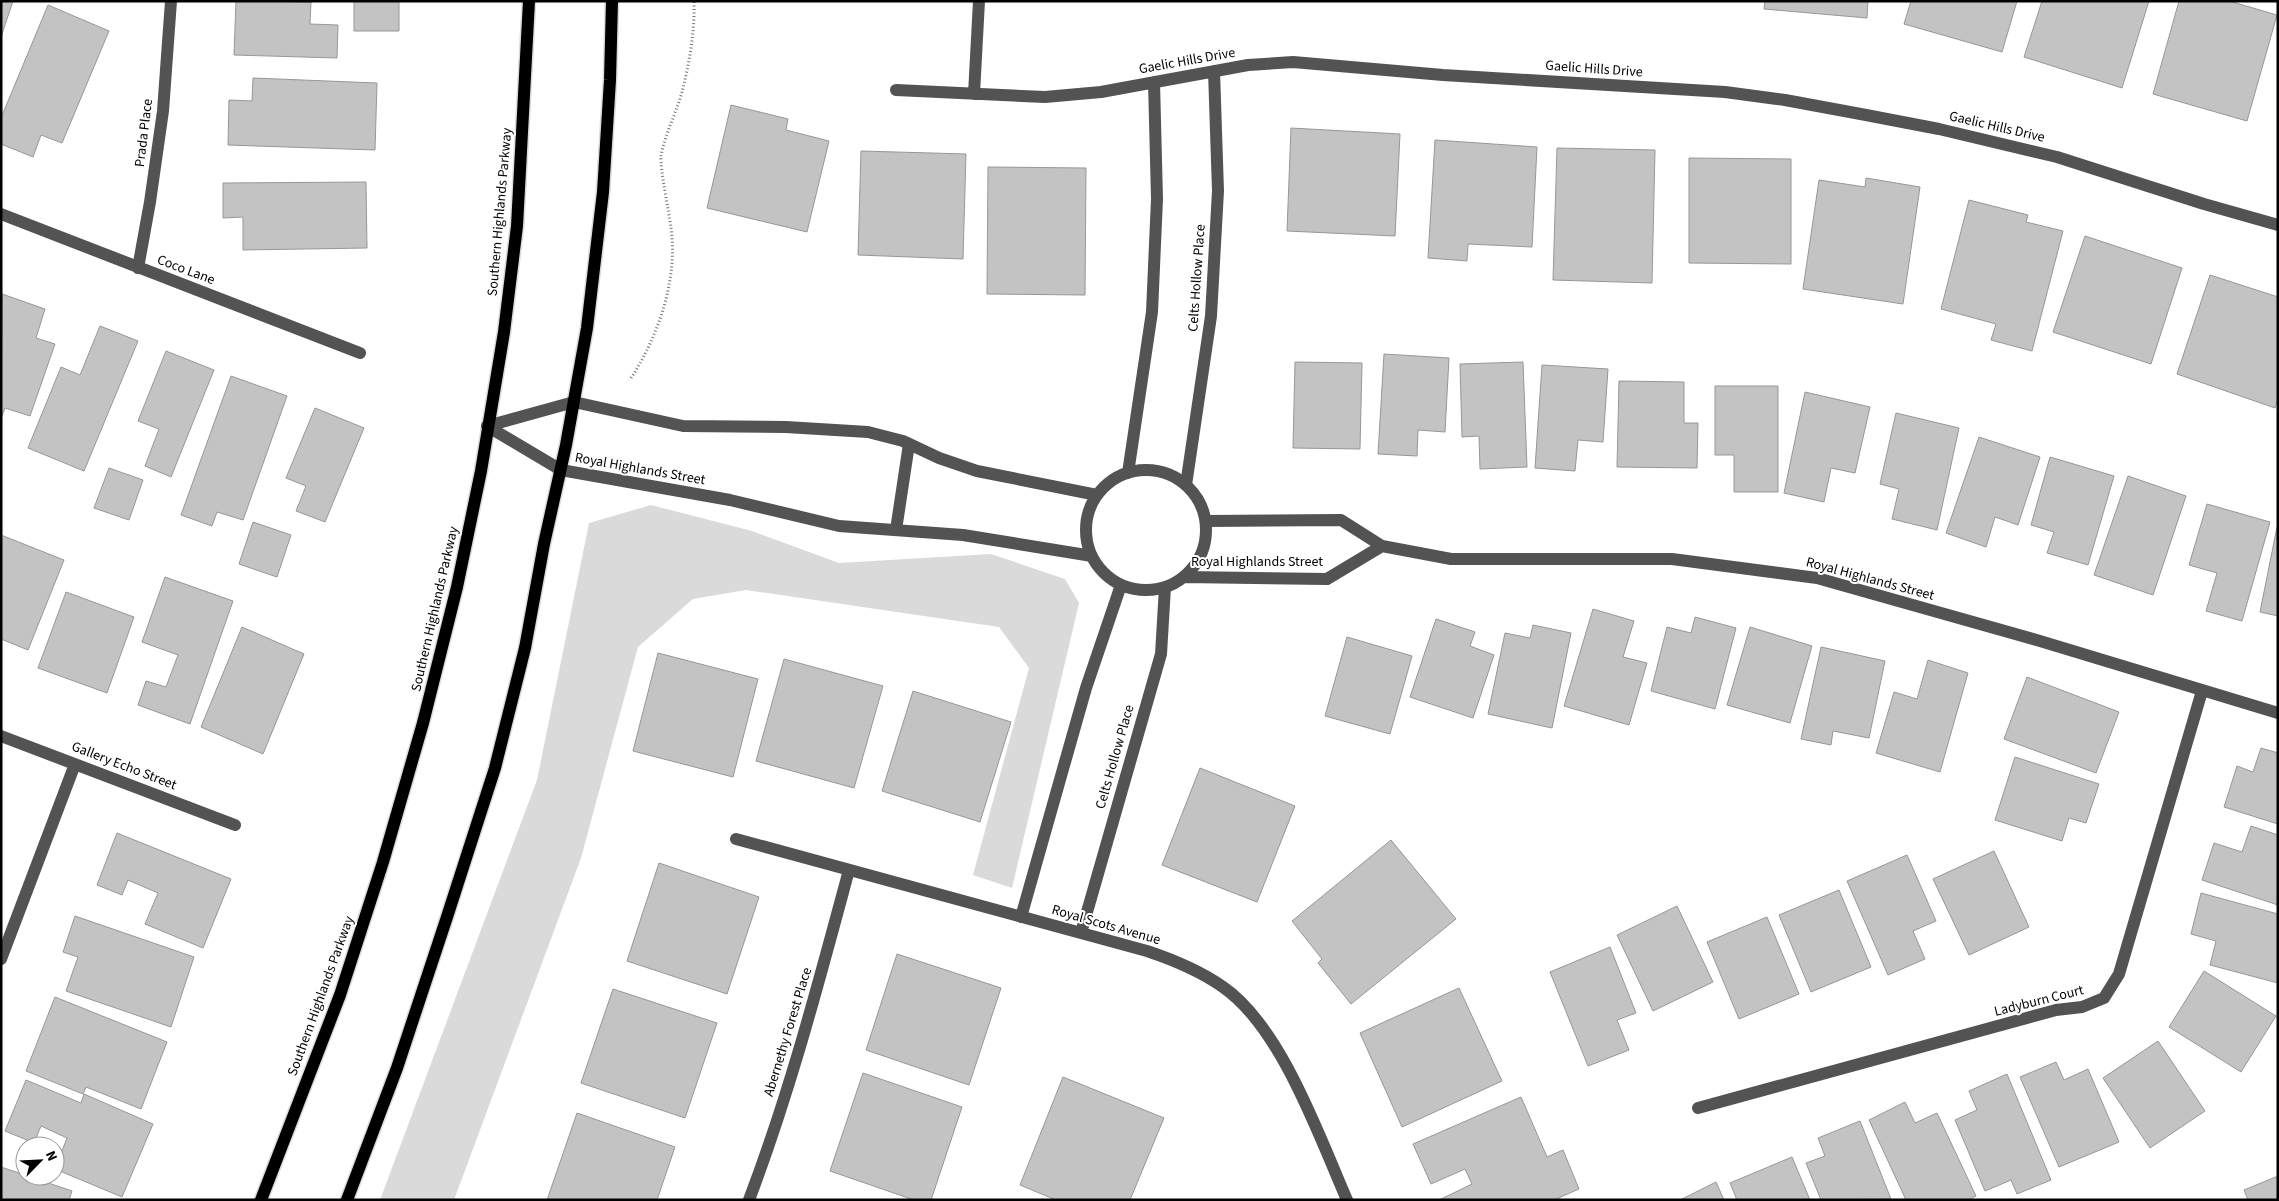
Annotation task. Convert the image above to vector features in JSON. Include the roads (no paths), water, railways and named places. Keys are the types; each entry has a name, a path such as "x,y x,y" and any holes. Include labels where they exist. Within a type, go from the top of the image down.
{"main road":[{"name":"Southern Highlands Parkway","path":"261,1200 340,995 383,862 423,723 457,587 481,471 504,332 517,226 529,1"},
{"path":"347,1200 397,1068 495,768 524,648 561,470 587,328 603,192 610,80 612,1"}],"street":[{"name":"Prada Place","path":"138,268 163,112 171,1"},
{"path":"974,94 979,1"},
{"name":"Gaelic Hills Drive","path":"896,90 1045,97 1101,92 1248,65 1293,62 1443,75 1725,92 1785,100 1939,129 2058,157 2204,204 2278,225"},
{"name":"Celts Hollow Place","path":"1186,485 1211,316 1218,191 1214,71"},
{"path":"1128,473 1152,312 1157,199 1154,82"},
{"name":"Coco Lane","path":"1,214 360,353"},
{"path":"487,426 574,402 683,426 786,427 868,432 909,444 939,458 977,471 1098,495"},
{"name":"Royal Highlands Street","path":"487,426 561,470 730,500 839,526 963,535 1092,556"},
{"path":"896,530 909,444"},
{"name":"Royal Highlands Street","path":"1148,470 1168,474 1186,485 1199,502 1206,521 1204,542 1197,562 1184,577 1165,587 1150,590 1121,585 1104,572 1092,556 1087,540 1086,524 1090,508 1098,495 1111,481 1128,473 1148,470"},
{"name":"Royal Highlands Street","path":"1206,521 1341,520 1382,546 1451,559 1672,560 1817,578 2040,641 2278,713"},
{"name":"Royal Highlands Street","path":"1184,577 1328,579 1382,546"},
{"path":"1021,917 1086,688 1121,585"},
{"name":"Celts Hollow Place","path":"1081,933 1160,654 1165,587"},
{"name":"Ladyburn Court","path":"1698,1108 2056,1010 2082,1008 2104,998 2119,974 2202,690"},
{"name":"Gallery Echo Street","path":"1,736 235,825"},
{"path":"1,959 75,764"},
{"name":"Royal Scots Avenue","path":"736,839 1147,951 1189,966 1224,988 1251,1012 1277,1052 1300,1094 1347,1200"},
{"name":"Abernethy Forest Place","path":"749,1200 767,1152 806,1028 849,870"}]}
